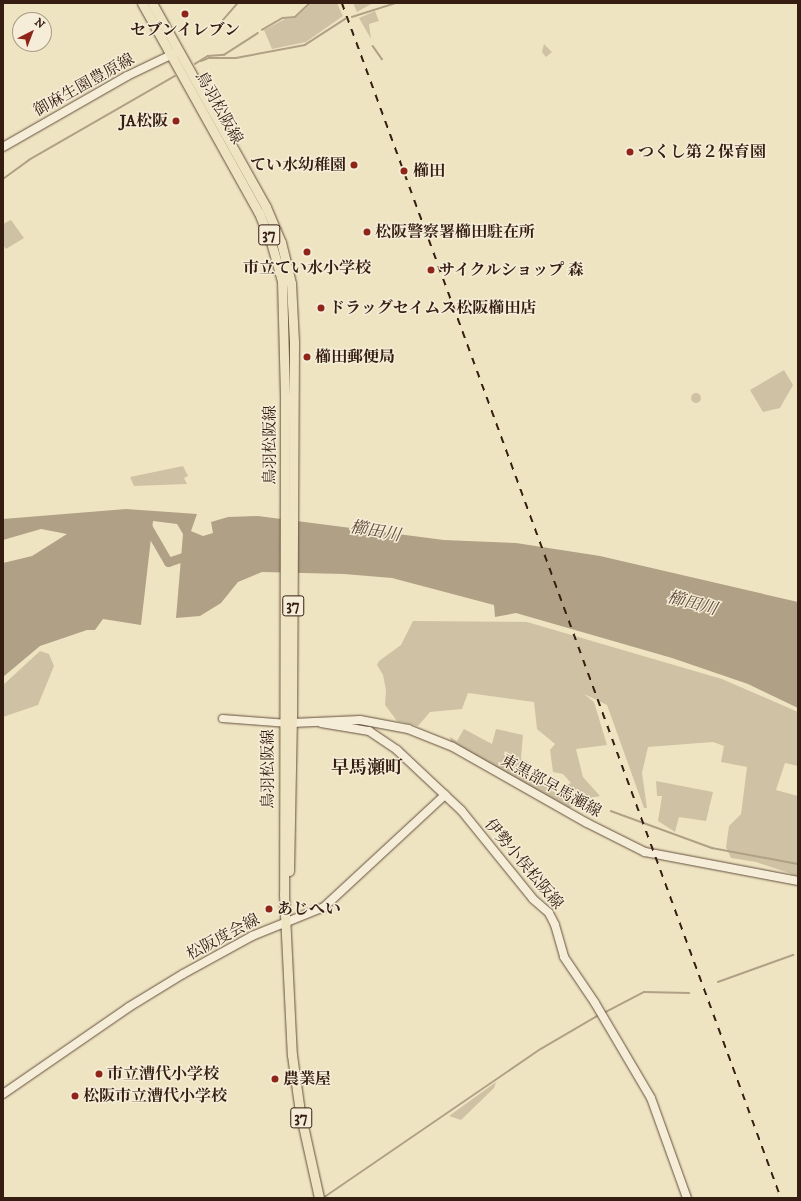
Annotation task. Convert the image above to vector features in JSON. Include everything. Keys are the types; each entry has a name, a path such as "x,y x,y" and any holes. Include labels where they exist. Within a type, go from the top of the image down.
{"main road":[{"name":"鳥羽松阪線","path":"142,3 175,52 266,207 288,266 293,305 289,497 288,719 290,848 286,922 292,1055 300,1112 319,1197"},
{"name":"鳥羽松阪線","path":"152,3 175,52"},
{"name":"御麻生園豊原線","path":"3,147 175,52"},
{"name":"東黒部早馬瀬線","path":"288,719 321,723 360,720 408,729 453,747 587,823 645,852 798,881"},
{"name":"伊勢小俣松阪線","path":"321,723 366,730 377,735 464,813 553,920 564,957 595,1003 651,1098 687,1198"},
{"name":"松阪度会線","path":"3,1094 156,990 240,942 330,903 445,795"}],"street":[{"path":"222,718 288,719"}],"shaded area":[{"path":"312,3 337,3 343,16 306,42 272,49 264,30 285,19 295,18"},
{"path":"353,3 373,3 357,12"},
{"path":"375,11 379,21 369,24 371,39 359,18"},
{"path":"544,44 552,52 546,57 542,52"},
{"path":"11,220 24,238 6,249 3,245 3,224"},
{"path":"784,370 793,385 780,408 763,412 750,390"},
{"path":"694,393 698,393 700,394 700,402 694,403 691,400 691,396"},
{"path":"183,466 188,476 184,478 187,484 134,486 130,477"},
{"path":"413,621 527,622 722,679 798,712 798,766 785,763 776,790 798,796 798,876 756,862 731,858 726,847 729,826 741,814 747,767 721,762 724,746 713,742 648,747 642,773 647,808 644,808 607,705 584,694 594,702 607,745 576,749 583,777 600,796 590,798 583,794 570,808 451,743 450,737 457,741 464,729 492,744 496,729 523,735 521,758 530,763 525,775 561,796 564,787 571,783 563,774 553,772 550,750 555,744 537,729 534,702 468,693 462,709 430,712 418,726 397,721 385,705 386,690 383,675 377,665 379,661 401,645"},
{"path":"40,651 49,654 54,666 38,705 3,717 3,685"},
{"path":"656,781 713,792 706,821 679,817 675,832 658,821 662,796 657,796"},
{"path":"496,1082 494,1088 461,1120 449,1116"}],"water":[{"path":"126,509 197,514 191,531 203,536 213,533 211,522 228,517 258,516 444,540 516,543 600,556 798,602 798,708 748,684 672,658 516,613 495,617 494,605 392,578 344,574 262,572 238,582 221,603 200,616 176,618 183,534 177,524 153,521 141,625 103,619 95,630 87,630 40,646 3,677 3,563 32,556 67,534 41,529 3,540 3,519"}],"waterway":[{"path":"217,27 238,3"},
{"path":"262,30 283,18 295,17 310,3"},
{"path":"352,17 396,3"},
{"path":"201,61 209,58 236,58 305,45 345,19"},
{"path":"195,64 208,56 224,55 258,33"},
{"path":"373,46 382,59"},
{"path":"3,179 29,160 175,76"},
{"name":"櫛田川","path":"146,524 168,562 191,554"},
{"path":"611,811 712,848 798,864"},
{"path":"718,982 793,955"},
{"path":"604,1013 644,992 689,993"},
{"path":"323,1198 541,1049 599,1015"}],"railway":[{"path":"342,3 781,1198"}],"place":[{"name":"セブンイレブン","path":"185,14"},
{"name":"JA松阪","path":"176,121"},
{"name":"つくし第２保育園","path":"630,152"},
{"name":"てい水幼稚園","path":"354,165"},
{"name":"櫛田","path":"404,171"},
{"name":"松阪警察署櫛田駐在所","path":"367,232"},
{"name":"市立てい水小学校","path":"307,252"},
{"name":"サイクルショップ 森","path":"431,270"},
{"name":"ドラッグセイムス松阪櫛田店","path":"321,308"},
{"name":"櫛田郵便局","path":"307,357"},
{"name":"あじへい","path":"269,909"},
{"name":"市立漕代小学校","path":"99,1074"},
{"name":"農業屋","path":"275,1079"},
{"name":"松阪市立漕代小学校","path":"75,1096"}],"district":[{"name":"早馬瀬町","path":"367,768"}]}
